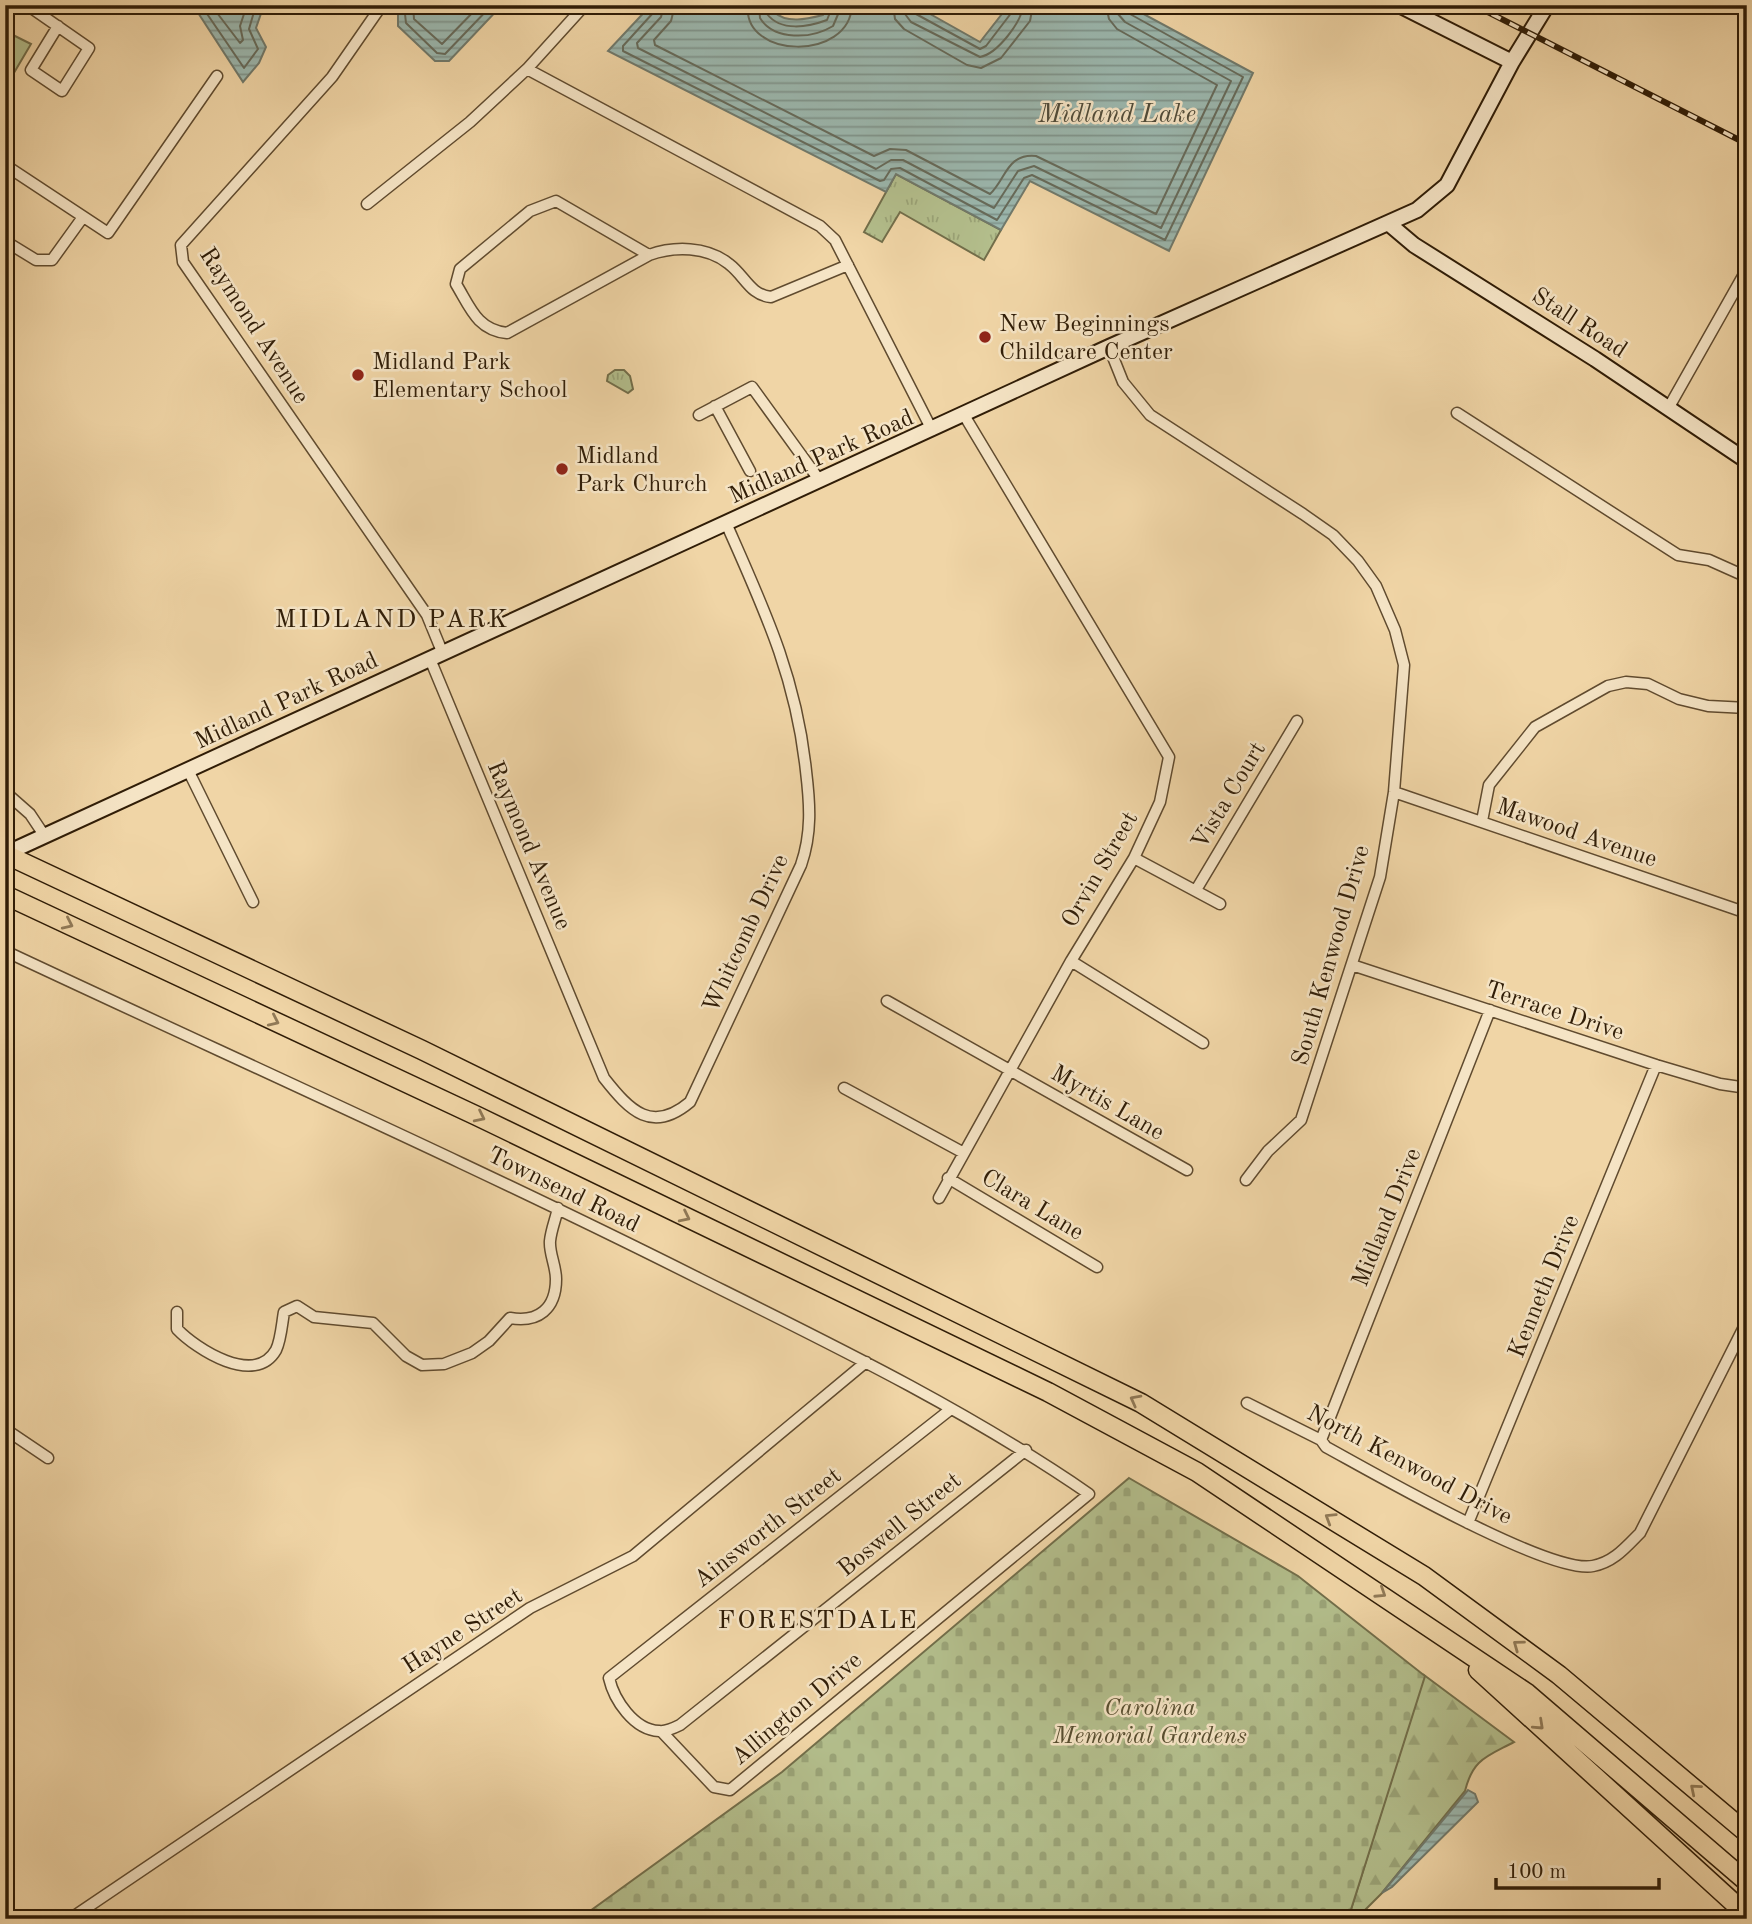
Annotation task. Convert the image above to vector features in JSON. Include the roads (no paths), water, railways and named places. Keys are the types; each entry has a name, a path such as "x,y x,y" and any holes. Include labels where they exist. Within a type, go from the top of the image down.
{"highway":[{"path":"5,854 447,1062 1141,1403 1424,1576 1559,1675 1747,1833"},
{"path":"6,895 477,1116 1048,1392 1197,1472 1415,1615 1527,1693 1747,1882"},
{"path":"1415,1615 1530,1716 1747,1915"}],"street":[{"path":"27,5 58,26 89,48 62,91 31,70 58,26"},
{"name":"Raymond Avenue","path":"382,5 332,77 181,245 183,262 426,615 436,657 592,1047"},
{"path":"367,204 470,122 527,69 585,5"},
{"path":"1399,5 1512,62"},
{"name":"Midland Park Road","path":"5,854 1109,347 1417,210 1447,186 1512,62 1547,5"},
{"path":"527,69 820,226 835,240 932,430"},
{"path":"5,165 108,233 217,76"},
{"path":"649,255 556,201 530,211 460,269 456,284 478,322 491,331 507,333 649,255 667,249 700,250 728,263 760,296 771,297 848,265"},
{"path":"5,241 36,260 52,260 83,216"},
{"name":"Stall Road","path":"1388,223 1414,245 1669,407 1747,461"},
{"path":"1669,407 1747,269"},
{"name":"South Kenwood Drive","path":"1109,347 1123,382 1150,415 1333,534 1376,586 1395,630 1404,665 1394,792 1380,877 1301,1120 1268,1151 1246,1180"},
{"path":"699,415 752,387 820,481"},
{"path":"715,406 750,471"},
{"path":"1457,413 1678,555 1709,560 1747,576"},
{"name":"Orvin Street","path":"939,1198 1009,1069 1134,858 1160,802 1169,757 964,415"},
{"name":"Whitcomb Drive","path":"592,1047 604,1078 624,1104 640,1113 657,1119 673,1115 690,1102 808,845 811,816 800,717 784,657 726,523"},
{"path":"5,554 5,587"},
{"path":"1482,821 1489,785 1535,727 1608,686 1626,682 1648,684 1689,701 1747,708"},
{"name":"Vista Court","path":"1196,890 1297,721"},
{"path":"188,770 253,902"},
{"path":"5,792 30,814 44,835"},
{"name":"Mawood Avenue","path":"1394,792 1747,913"},
{"path":"1134,858 1220,904"},
{"name":"Townsend Road","path":"6,952 558,1208 866,1362 1026,1450 1089,1494"},
{"path":"1071,961 1203,1043"},
{"name":"Terrace Drive","path":"1352,965 1656,1065 1720,1084 1747,1088"},
{"name":"Myrtis Lane","path":"887,1001 1187,1170"},
{"name":"Midland Drive","path":"1321,1440 1490,1010"},
{"name":"Kenneth Drive","path":"1468,1523 1656,1065"},
{"path":"844,1088 962,1152"},
{"name":"Clara Lane","path":"948,1178 1097,1267"},
{"path":"177,1312 177,1329 193,1346 227,1361 249,1366 263,1363 276,1350 284,1312 297,1306 314,1317 373,1323 406,1356 422,1365 444,1364 472,1353 489,1341 510,1318 526,1321 537,1318 552,1301 556,1280 550,1242 558,1208"},
{"name":"North Kenwood Drive","path":"1247,1403 1321,1440 1325,1447 1468,1523 1568,1566 1593,1566 1619,1555 1640,1533 1747,1321"},
{"name":"Hayne Street","path":"70,1919 530,1608 633,1556 866,1362"},
{"name":"Ainsworth Street","path":"662,1732 651,1730 631,1717 612,1694 609,1678 951,1409"},
{"path":"5,1429 48,1458"},
{"name":"Boswell Street","path":"662,1732 680,1726 1026,1450"},
{"name":"Allington Drive","path":"662,1732 714,1787 730,1790 1089,1494"}],"water":[{"path":"193,5 264,5 256,28 266,47 259,63 243,82"},
{"path":"398,5 502,5 449,61 435,61 398,26"},
{"name":"Midland Lake","path":"651,5 777,5 774,12 779,16 797,19 823,15 827,5 914,5 980,42 1009,5 1127,5 1253,73 1169,251 1030,181 1001,230 896,174 886,192 608,51"},
{"path":"1468,1790 1475,1794 1478,1802 1392,1887 1382,1893"}],"railway":[{"path":"1474,5 1747,144"}],"place":[{"name":"New Beginnings Childcare Center","path":"985,337"},
{"name":"Midland Park Elementary School","path":"358,375"},
{"name":"Midland Park Church","path":"562,469"}],"district":[{"name":"MIDLAND PARK","path":"392,618"},
{"name":"FORESTDALE","path":"818,1619"}],"park label":[{"name":"Carolina Memorial Gardens","path":"1150,1721"}]}
